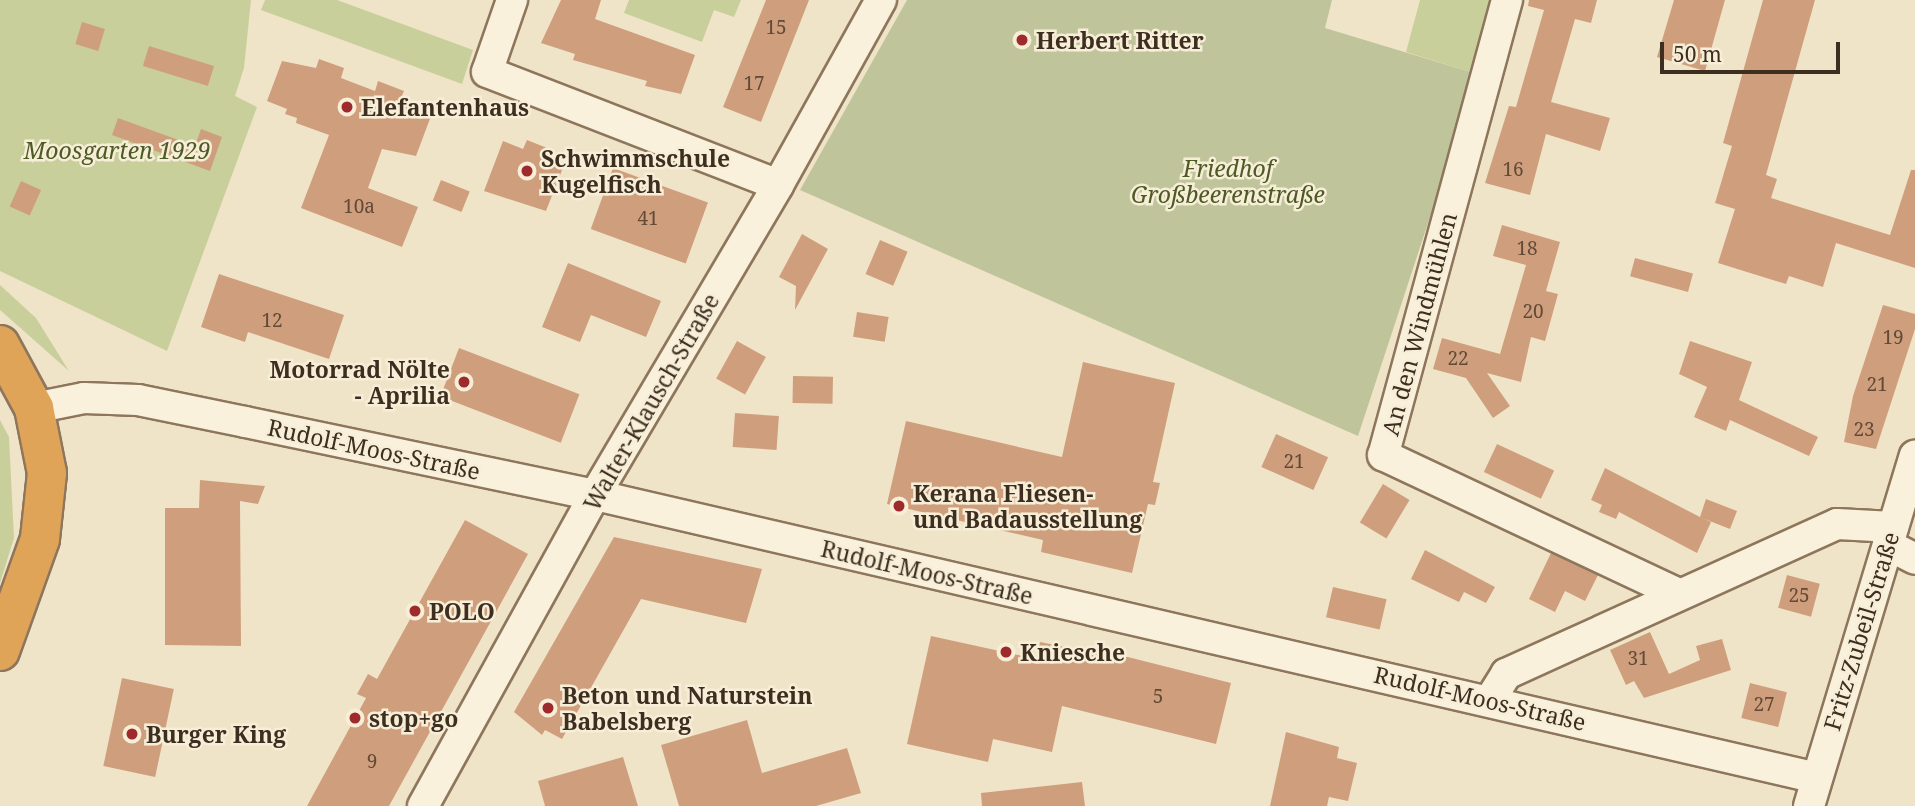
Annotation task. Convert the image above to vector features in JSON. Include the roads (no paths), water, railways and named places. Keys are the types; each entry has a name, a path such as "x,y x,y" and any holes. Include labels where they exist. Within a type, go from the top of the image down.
{"highway":[{"path":"0,345 34,408 47,473 40,539 0,652"},
{"path":"0,613 29,570"}],"street":[{"path":"513,0 487,72 778,186"},
{"name":"Walter-Klausch-Straße","path":"423,806 595,495 778,186 881,0"},
{"name":"An den Windmühlen","path":"1507,0 1383,455 1678,594"},
{"name":"Rudolf-Moos-Straße","path":"34,408 84,398 138,400 595,495 1490,700 1813,792"},
{"name":"Fritz-Zubeil-Straße","path":"1813,792 1915,456"},
{"path":"1490,700 1506,674 1837,524 1890,536 1915,559"}],"place":[{"name":"Herbert Ritter","path":"1022,40"},
{"name":"Elefantenhaus","path":"347,107"},
{"name":"Schwimmschule Kugelfisch","path":"527,171"},
{"name":"Motorrad Nölte - Aprilia","path":"464,382"},
{"name":"Kerana Fliesen- und Badausstellung","path":"899,506"},
{"name":"POLO","path":"415,611"},
{"name":"Kniesche","path":"1006,652"},
{"name":"Beton und Naturstein Babelsberg","path":"548,708"},
{"name":"stop+go","path":"355,718"},
{"name":"Burger King","path":"132,734"}],"park label":[{"name":"Moosgarten 1929","path":"117,150"},
{"name":"Friedhof Großbeerenstraße","path":"1228,181"}]}
